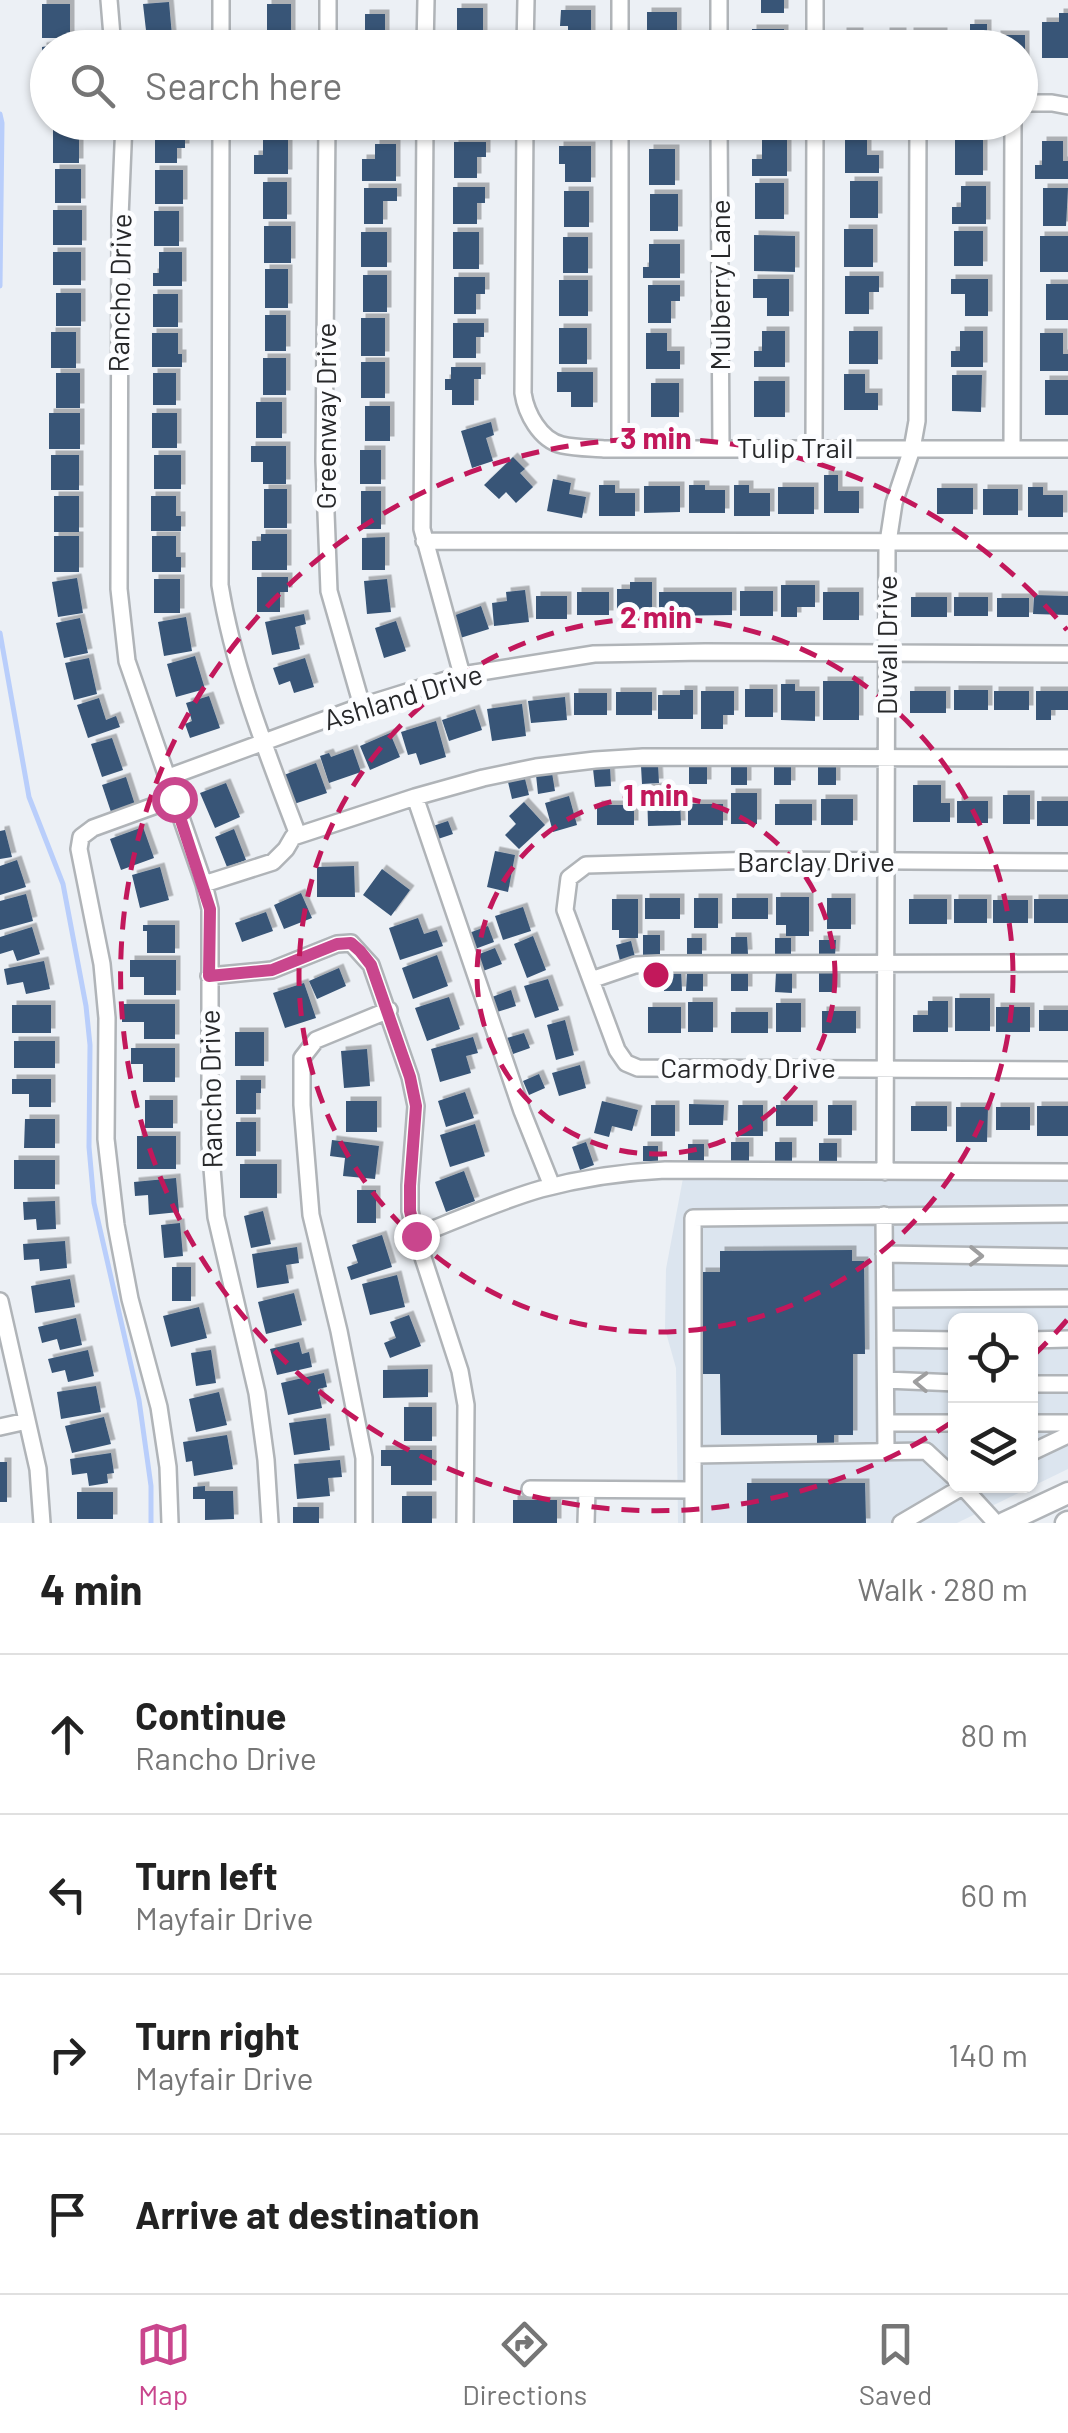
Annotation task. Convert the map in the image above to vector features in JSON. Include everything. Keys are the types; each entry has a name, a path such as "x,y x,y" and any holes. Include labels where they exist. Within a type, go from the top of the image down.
{"main road":[{"path":"1000,1523 1068,1492"}],"street":[{"path":"109,0 112,30"},
{"path":"221,0 221,30"},
{"path":"328,0 328,30"},
{"path":"425,30 426,0"},
{"path":"525,30 526,0"},
{"path":"620,0 620,30"},
{"path":"719,0 719,30"},
{"path":"815,0 815,30"},
{"path":"1038,103 1068,106"},
{"name":"Rancho Drive","path":"124,140 119,588 127,661 210,909 210,1144 216,1217 257,1393 270,1523"},
{"path":"221,140 220,585 226,626 298,835"},
{"name":"Greenway Drive","path":"327,140 324,461 329,590 362,706"},
{"path":"424,140 422,529 462,675"},
{"name":"Tulip Trail","path":"525,140 525,403 537,428 558,444 620,449 1068,450"},
{"path":"620,140 620,449"},
{"name":"Mulberry Lane","path":"719,140 720,448"},
{"path":"814,448 816,140"},
{"name":"Duvall Drive","path":"885,1172 888,542 894,503 917,420 918,140"},
{"path":"1012,449 1013,140"},
{"path":"424,540 1068,542"},
{"name":"Ashland Drive","path":"166,778 362,706 462,675 594,654 1068,654"},
{"path":"204,884 274,862 298,835 415,797 518,770 643,756 1068,758"},
{"path":"415,797 522,1111 552,1186"},
{"path":"170,1523 168,1466 159,1407 130,1299 116,1225 106,1139 107,1018 102,964 79,849 82,837 93,828 174,799"},
{"name":"Barclay Drive","path":"568,878 586,865 760,860 1068,862"},
{"name":"Carmody Drive","path":"568,878 566,910 591,980 617,1050 626,1063 638,1068 1068,1070"},
{"path":"209,976 272,970 337,944 351,943 371,965 389,1010 416,1106 410,1211 460,1370 466,1405 465,1523"},
{"path":"591,980 635,966 658,964 1068,963"},
{"path":"364,1523 364,1458 311,1215 302,1058 316,1040 389,1010"},
{"path":"416,1236 536,1190 628,1172 1068,1172"},
{"path":"884,1214 886,1452"},
{"path":"693,1523 693,1218 1068,1214"},
{"path":"884,1254 1068,1257"},
{"path":"885,1299 1068,1298"},
{"path":"0,1301 3,1331 38,1469 42,1523"},
{"path":"885,1339 948,1340"},
{"path":"1038,1340 1068,1339"},
{"path":"886,1380 948,1383"},
{"path":"1038,1384 1068,1384"},
{"path":"0,1427 27,1421"},
{"path":"886,1423 948,1423"},
{"path":"1038,1423 1068,1423"},
{"path":"1038,1449 1068,1435"},
{"path":"693,1455 926,1451 948,1472"},
{"path":"530,1489 693,1490"},
{"path":"586,1490 586,1523"},
{"path":"901,1523 951,1493"},
{"path":"970,1493 1000,1523"}],"shaded area":[{"path":"683,1178 1068,1179 1068,1469 1038,1484 1038,1313 948,1313 948,1493 1019,1493 957,1523 678,1523 676,1368 665,1329 666,1269"}],"building":[{"path":"761,0 784,0 784,13 761,13"},
{"path":"169,2 171,30 146,30 143,4"},
{"path":"42,4 70,4 70,30 42,30"},
{"path":"267,4 291,4 291,30 267,30"},
{"path":"457,8 483,8 483,30 457,30"},
{"path":"561,10 591,10 591,30 560,26"},
{"path":"647,12 677,12 677,30 647,30"},
{"path":"1059,13 1068,13 1068,58 1042,58 1042,22 1059,22"},
{"path":"365,14 385,14 385,30 365,30"},
{"path":"970,24 987,24 987,30 970,30"},
{"path":"53,140 79,140 79,163 53,163"},
{"path":"155,140 185,140 185,148 177,148 177,163 155,163"},
{"path":"263,140 288,140 288,174 254,174 254,155 263,155"},
{"path":"762,140 787,140 787,176 752,176 752,159 762,159"},
{"path":"845,140 867,140 867,155 879,155 879,173 845,173"},
{"path":"955,140 983,140 983,175 955,175"},
{"path":"1042,141 1063,141 1068,179 1035,179 1035,165 1042,165"},
{"path":"454,142 486,142 486,157 477,157 477,178 454,178"},
{"path":"375,144 396,144 396,181 362,181 362,159 375,159"},
{"path":"559,146 591,146 591,182 565,182"},
{"path":"649,149 675,149 675,185 649,185"},
{"path":"55,169 81,169 81,203 55,203"},
{"path":"155,170 183,170 183,204 155,204"},
{"path":"850,181 878,181 878,218 850,218"},
{"path":"263,182 287,182 287,219 263,219"},
{"path":"755,183 784,183 784,219 755,219"},
{"path":"961,186 986,186 986,224 952,224 952,207 961,207"},
{"path":"453,187 485,187 485,203 477,203 477,224 453,224"},
{"path":"364,188 397,188 397,201 383,201 383,224 364,224"},
{"path":"1043,188 1068,188 1066,226 1043,226"},
{"path":"564,191 589,191 589,227 564,227"},
{"path":"650,194 678,194 678,231 650,231"},
{"path":"53,210 82,210 82,245 53,245"},
{"path":"154,211 179,211 179,246 154,246"},
{"path":"264,226 291,226 291,263 264,263"},
{"path":"844,229 873,229 873,267 844,267"},
{"path":"954,231 983,231 983,266 954,266"},
{"path":"361,232 387,232 387,267 361,267"},
{"path":"453,232 479,232 479,269 453,269"},
{"path":"754,235 795,236 795,272 754,271"},
{"path":"1040,236 1068,236 1068,272 1040,272"},
{"path":"563,237 588,237 588,273 563,273"},
{"path":"649,244 680,244 680,278 643,278 643,267 649,267"},
{"path":"53,252 81,252 81,285 53,285"},
{"path":"159,252 182,252 182,286 153,286 153,273 159,273"},
{"path":"265,269 288,269 288,308 265,308"},
{"path":"363,275 387,275 387,312 363,312"},
{"path":"845,276 879,276 879,292 869,292 869,314 845,314"},
{"path":"454,277 485,277 485,294 476,294 476,314 454,314"},
{"path":"753,279 789,279 789,316 767,316 767,298 753,298"},
{"path":"951,279 988,279 988,316 965,316 965,294 951,294"},
{"path":"559,280 588,280 588,316 559,316"},
{"path":"1046,284 1068,284 1068,320 1046,320"},
{"path":"648,285 680,285 680,301 671,301 671,323 648,323"},
{"path":"56,293 81,293 81,326 56,326"},
{"path":"153,294 178,294 178,327 153,327"},
{"path":"265,315 286,315 286,351 265,351"},
{"path":"361,318 385,318 385,356 361,356"},
{"path":"453,323 484,323 484,337 476,337 476,358 453,358"},
{"path":"559,328 587,328 587,364 559,364"},
{"path":"762,331 785,331 785,367 754,367 754,351 762,351"},
{"path":"849,331 878,331 878,364 849,364"},
{"path":"960,331 983,331 983,367 951,367 951,351 960,351"},
{"path":"51,332 76,332 76,368 51,368"},
{"path":"152,333 178,333 182,367 152,367"},
{"path":"646,333 667,333 667,351 680,351 680,369 646,369"},
{"path":"1040,333 1063,333 1068,371 1040,371"},
{"path":"263,358 286,358 286,395 263,395"},
{"path":"361,362 385,362 385,398 361,398"},
{"path":"451,367 481,367 481,379 474,379 474,405 452,405 452,390 445,390 445,379 451,379"},
{"path":"557,372 593,372 593,407 571,407 571,392 557,392"},
{"path":"56,373 80,373 80,408 56,408"},
{"path":"153,373 176,373 176,405 153,405"},
{"path":"844,374 865,374 865,393 878,393 878,410 844,410"},
{"path":"952,375 982,375 981,412 952,411"},
{"path":"1045,380 1068,380 1068,415 1045,415"},
{"path":"754,381 785,381 785,417 754,417"},
{"path":"651,383 679,383 679,417 651,417"},
{"path":"256,402 282,402 282,438 256,438"},
{"path":"365,406 390,406 390,441 365,441"},
{"path":"49,413 80,413 80,449 49,449"},
{"path":"152,413 177,413 177,448 152,448"},
{"path":"491,422 494,435 486,438 493,461 472,468 461,431"},
{"path":"251,446 286,446 286,484 263,484 263,462 251,462"},
{"path":"360,450 381,450 381,484 360,484"},
{"path":"51,455 79,455 79,490 51,490"},
{"path":"154,455 181,455 181,489 154,489"},
{"path":"513,457 525,469 520,473 533,487 516,503 506,492 499,499 484,485"},
{"path":"824,475 838,475 838,491 859,491 859,513 824,513"},
{"path":"553,479 571,483 569,494 586,497 582,518 547,511"},
{"path":"599,485 615,485 615,493 635,493 635,516 599,516"},
{"path":"689,485 725,490 725,513 689,513"},
{"path":"734,485 749,485 749,493 770,493 770,516 734,516"},
{"path":"644,486 680,486 680,512 644,513"},
{"path":"778,487 814,487 814,514 778,514"},
{"path":"1028,487 1043,487 1043,495 1063,495 1063,517 1028,517"},
{"path":"937,488 973,488 973,514 937,514"},
{"path":"264,489 287,489 287,528 264,528"},
{"path":"983,489 1018,489 1018,515 983,515"},
{"path":"361,491 381,491 381,529 361,529"},
{"path":"54,496 79,496 79,532 54,532"},
{"path":"151,496 176,496 181,531 151,531"},
{"path":"261,534 287,534 287,570 252,570 252,541 261,541"},
{"path":"54,536 79,536 79,572 54,572"},
{"path":"152,536 176,536 181,572 152,572"},
{"path":"385,537 385,570 362,570 362,538"},
{"path":"257,577 288,577 288,592 280,592 280,612 257,612"},
{"path":"77,578 83,613 58,617 52,582"},
{"path":"154,579 180,579 180,613 154,613"},
{"path":"387,579 391,612 367,614 364,581"},
{"path":"630,582 652,582 652,613 617,613 617,589 630,589"},
{"path":"781,585 815,585 815,607 797,607 797,617 781,617"},
{"path":"525,590 529,622 494,626 492,603 507,601 506,592"},
{"path":"740,591 773,591 773,616 740,616"},
{"path":"577,592 609,592 609,615 577,615"},
{"path":"659,592 732,592 732,615 659,616"},
{"path":"823,592 859,592 859,620 823,620"},
{"path":"1034,595 1068,596 1068,615 1033,614"},
{"path":"536,596 567,596 567,619 536,619"},
{"path":"911,597 947,597 947,617 911,617"},
{"path":"954,597 988,597 988,616 954,616"},
{"path":"997,598 1029,598 1029,617 997,617"},
{"path":"481,606 489,629 457,639 450,617"},
{"path":"304,614 306,624 295,627 300,649 272,655 265,622"},
{"path":"186,617 192,651 164,656 158,622"},
{"path":"80,618 88,653 64,658 56,623"},
{"path":"396,621 406,651 384,658 375,628"},
{"path":"195,656 205,689 176,697 167,664"},
{"path":"89,658 97,694 74,700 65,663"},
{"path":"305,658 314,687 294,693 290,681 279,685 273,668"},
{"path":"823,681 859,681 859,720 823,720"},
{"path":"781,684 795,684 795,691 815,691 815,721 781,720"},
{"path":"745,689 773,689 773,717 745,717"},
{"path":"680,690 693,690 693,719 658,719 658,695 680,695"},
{"path":"954,690 988,690 988,710 954,710"},
{"path":"701,691 734,691 734,715 723,715 723,729 701,729"},
{"path":"910,691 946,691 946,713 910,713"},
{"path":"994,691 1029,691 1029,710 994,710"},
{"path":"1036,691 1068,691 1068,710 1051,710 1051,720 1036,720"},
{"path":"616,692 652,692 652,715 616,715"},
{"path":"574,693 607,693 607,715 574,715"},
{"path":"209,696 220,728 190,738 185,724 192,721 186,703"},
{"path":"565,697 567,720 531,723 528,701"},
{"path":"99,698 106,720 116,716 120,727 88,738 77,705"},
{"path":"522,704 526,736 492,741 487,709"},
{"path":"475,709 482,730 449,741 442,720"},
{"path":"436,721 446,757 420,765 416,753 408,755 401,732"},
{"path":"390,733 400,757 370,770 360,746"},
{"path":"112,738 123,770 102,777 91,744"},
{"path":"353,749 361,772 329,783 320,756 329,753 331,757"},
{"path":"316,763 327,793 294,804 284,775"},
{"path":"658,765 659,783 642,784 641,766"},
{"path":"689,765 707,765 707,784 689,784"},
{"path":"731,765 747,765 747,785 731,785"},
{"path":"774,766 791,766 791,785 774,785"},
{"path":"818,766 836,766 836,785 818,785"},
{"path":"610,767 611,786 595,787 593,769"},
{"path":"552,773 555,791 538,794 536,775"},
{"path":"126,777 137,811 113,818 102,785"},
{"path":"525,779 529,795 512,799 508,782"},
{"path":"226,783 240,817 215,828 200,793"},
{"path":"913,785 941,785 941,803 950,803 950,822 913,822"},
{"path":"664,787 664,799 680,798 681,825 648,826 647,788"},
{"path":"731,793 757,793 757,824 731,824"},
{"path":"1003,795 1030,795 1030,824 1003,824"},
{"path":"569,796 577,825 553,832 545,803"},
{"path":"821,799 853,799 853,825 821,825"},
{"path":"957,801 988,801 988,823 957,823"},
{"path":"1037,801 1068,801 1068,826 1037,826"},
{"path":"524,802 545,825 519,849 505,835 516,824 509,816"},
{"path":"688,804 723,804 723,825 688,825"},
{"path":"775,804 812,804 812,825 775,825"},
{"path":"597,805 634,805 634,825 597,825"},
{"path":"448,821 453,834 438,839 433,826"},
{"path":"143,827 154,858 121,870 110,839"},
{"path":"234,829 246,860 227,867 215,837"},
{"path":"5,830 12,857 0,859 0,831"},
{"path":"495,851 515,855 508,892 487,887"},
{"path":"17,860 26,887 0,895 0,866"},
{"path":"354,866 355,897 317,897 317,867"},
{"path":"160,867 169,900 140,908 132,875"},
{"path":"382,869 410,890 391,916 363,895"},
{"path":"301,893 312,918 284,929 274,905"},
{"path":"26,894 33,921 0,930 0,901"},
{"path":"776,897 809,897 809,936 786,936 786,925 776,925"},
{"path":"645,898 680,898 680,919 645,919"},
{"path":"694,898 718,898 718,928 694,928"},
{"path":"732,898 768,898 768,919 732,919"},
{"path":"827,898 851,898 851,929 827,929"},
{"path":"612,899 638,899 638,938 619,938 619,930 612,930"},
{"path":"909,899 947,899 947,924 909,924"},
{"path":"954,899 987,899 987,923 954,923"},
{"path":"1034,899 1068,899 1068,923 1034,923"},
{"path":"993,900 1028,900 1028,923 993,923"},
{"path":"523,907 531,931 503,940 495,916"},
{"path":"266,912 273,931 242,942 235,923"},
{"path":"418,918 424,934 437,930 443,946 400,960 389,928"},
{"path":"143,925 175,925 175,953 147,953 147,931 143,931"},
{"path":"488,926 494,942 475,949 469,933"},
{"path":"32,927 40,954 17,961 13,950 0,954 0,937"},
{"path":"643,935 660,935 660,955 643,955"},
{"path":"533,936 546,970 527,978 514,944"},
{"path":"731,937 747,937 748,954 731,955"},
{"path":"687,938 702,938 702,955 687,955"},
{"path":"775,938 791,938 791,956 775,956"},
{"path":"819,940 836,940 835,956 819,956"},
{"path":"631,941 635,957 620,961 616,945"},
{"path":"495,948 502,964 483,971 477,955"},
{"path":"437,955 448,986 413,999 402,968"},
{"path":"130,960 176,960 176,995 144,995 144,977 130,977"},
{"path":"44,961 50,989 26,994 23,982 7,985 4,969"},
{"path":"339,968 346,986 317,999 309,981"},
{"path":"664,970 681,970 682,991 664,991"},
{"path":"687,972 703,972 703,991 686,991"},
{"path":"731,972 748,972 748,991 731,991"},
{"path":"776,972 792,972 792,993 775,992"},
{"path":"819,973 836,973 836,992 819,992"},
{"path":"548,979 559,1010 535,1018 524,986"},
{"path":"304,983 316,1018 285,1028 273,993"},
{"path":"511,990 516,1006 497,1012 492,997"},
{"path":"449,997 460,1029 427,1041 415,1008"},
{"path":"955,998 990,998 990,1031 955,1031"},
{"path":"928,1001 948,1001 948,1032 913,1032 913,1015 928,1015"},
{"path":"688,1002 713,1002 713,1032 688,1032"},
{"path":"776,1003 801,1003 801,1032 776,1032"},
{"path":"122,1004 175,1004 175,1039 144,1039 144,1022 122,1022"},
{"path":"12,1005 51,1005 51,1033 12,1033"},
{"path":"648,1007 681,1007 681,1033 648,1033"},
{"path":"996,1007 1030,1007 1030,1032 996,1032"},
{"path":"1039,1010 1068,1010 1068,1031 1039,1031"},
{"path":"822,1011 856,1011 856,1033 822,1033"},
{"path":"731,1012 768,1012 768,1033 731,1033"},
{"path":"565,1020 574,1055 556,1060 547,1025"},
{"path":"235,1032 264,1032 264,1066 235,1066"},
{"path":"524,1033 530,1048 513,1054 507,1038"},
{"path":"473,1037 478,1053 466,1056 471,1073 440,1082 431,1049"},
{"path":"14,1041 55,1041 55,1068 14,1068"},
{"path":"131,1048 175,1048 175,1082 143,1082 143,1064 131,1064"},
{"path":"367,1049 370,1086 344,1088 341,1051"},
{"path":"580,1065 586,1088 559,1096 552,1073"},
{"path":"539,1074 545,1088 529,1095 523,1081"},
{"path":"12,1079 51,1079 51,1107 29,1107 29,1094 12,1094"},
{"path":"236,1080 261,1080 261,1093 256,1093 256,1114 236,1114"},
{"path":"465,1092 474,1118 446,1127 438,1101"},
{"path":"145,1100 173,1100 173,1128 145,1128"},
{"path":"346,1101 377,1101 377,1132 346,1132"},
{"path":"602,1101 638,1110 632,1131 612,1126 609,1137 594,1133"},
{"path":"689,1104 724,1105 723,1125 689,1125"},
{"path":"651,1105 675,1105 675,1136 651,1136"},
{"path":"738,1105 763,1105 763,1136 738,1136"},
{"path":"776,1105 813,1105 813,1126 776,1126"},
{"path":"828,1105 852,1105 852,1135 828,1135"},
{"path":"911,1106 947,1106 947,1131 911,1131"},
{"path":"1037,1106 1068,1106 1068,1136 1037,1136"},
{"path":"956,1107 988,1107 987,1142 956,1142"},
{"path":"996,1107 1030,1107 1030,1130 996,1130"},
{"path":"25,1119 55,1119 55,1148 24,1148"},
{"path":"236,1122 256,1122 256,1156 236,1156"},
{"path":"475,1124 485,1156 450,1167 440,1135"},
{"path":"137,1136 176,1136 176,1169 137,1169"},
{"path":"332,1140 379,1146 375,1179 343,1176 345,1158 330,1156"},
{"path":"586,1142 594,1165 580,1170 572,1147"},
{"path":"731,1142 749,1142 749,1161 731,1161"},
{"path":"775,1142 792,1142 792,1162 775,1163"},
{"path":"819,1143 837,1143 837,1162 819,1161"},
{"path":"688,1144 704,1144 704,1161 688,1161"},
{"path":"643,1146 658,1146 658,1161 643,1161"},
{"path":"14,1160 55,1160 55,1189 14,1189"},
{"path":"240,1164 277,1164 277,1198 240,1198"},
{"path":"464,1171 475,1201 446,1212 435,1182"},
{"path":"176,1178 179,1212 149,1215 148,1195 135,1196 134,1182"},
{"path":"357,1190 376,1190 376,1223 357,1223"},
{"path":"55,1201 56,1229 37,1230 36,1219 24,1220 23,1202"},
{"path":"263,1211 271,1244 251,1248 244,1216"},
{"path":"180,1223 183,1256 164,1258 161,1225"},
{"path":"382,1235 392,1267 351,1280 347,1267 358,1263 352,1245"},
{"path":"65,1241 67,1268 40,1271 39,1259 24,1260 23,1244"},
{"path":"297,1247 299,1263 286,1265 289,1283 257,1288 252,1254"},
{"path":"852,1250 852,1261 864,1261 865,1354 853,1354 853,1435 834,1435 834,1447 817,1447 817,1435 721,1435 720,1374 702,1374 701,1272 720,1272 720,1251"},
{"path":"172,1267 191,1267 191,1301 172,1301"},
{"path":"397,1275 405,1307 370,1315 362,1284"},
{"path":"70,1279 75,1307 35,1313 31,1286"},
{"path":"294,1293 302,1325 266,1334 258,1302"},
{"path":"199,1307 207,1338 171,1347 163,1316"},
{"path":"409,1315 421,1346 390,1358 384,1343 396,1338 390,1322"},
{"path":"76,1318 82,1345 60,1350 57,1339 42,1343 38,1327"},
{"path":"299,1342 302,1354 309,1352 312,1367 277,1375 270,1349"},
{"path":"88,1350 94,1376 68,1382 65,1370 52,1373 48,1359"},
{"path":"211,1350 216,1383 196,1386 191,1353"},
{"path":"428,1369 428,1397 383,1398 383,1370"},
{"path":"324,1373 327,1387 318,1389 322,1408 288,1415 281,1383"},
{"path":"96,1386 101,1412 61,1419 57,1392"},
{"path":"219,1392 227,1425 196,1432 189,1399"},
{"path":"404,1407 432,1407 432,1441 404,1441"},
{"path":"104,1417 111,1444 72,1453 65,1426"},
{"path":"326,1418 330,1450 294,1455 289,1423"},
{"path":"227,1435 233,1469 194,1476 192,1461 186,1462 183,1442"},
{"path":"381,1450 432,1450 432,1485 391,1485 391,1466 381,1466"},
{"path":"111,1453 114,1473 107,1474 108,1483 89,1486 87,1473 72,1475 70,1459"},
{"path":"340,1460 342,1477 328,1478 330,1496 297,1499 294,1464"},
{"path":"0,1462 7,1462 7,1502 0,1502"},
{"path":"747,1483 865,1483 866,1523 747,1523"},
{"path":"205,1486 205,1491 233,1491 234,1519 205,1520 205,1499 193,1499 193,1487"},
{"path":"77,1492 113,1492 113,1519 77,1519"},
{"path":"402,1496 432,1496 432,1523 402,1523"},
{"path":"513,1500 557,1500 557,1523 513,1523"},
{"path":"293,1507 319,1507 319,1523 293,1523"}],"waterway":[{"path":"0,114 0,286"},
{"path":"0,633 29,797 63,884 86,1006 94,1203 139,1400 151,1486 151,1523"}],"route":[{"path":"174,799 210,909 209,976 272,970 337,944 351,943 371,965 389,1010 416,1106 410,1186 416,1236"}]}
